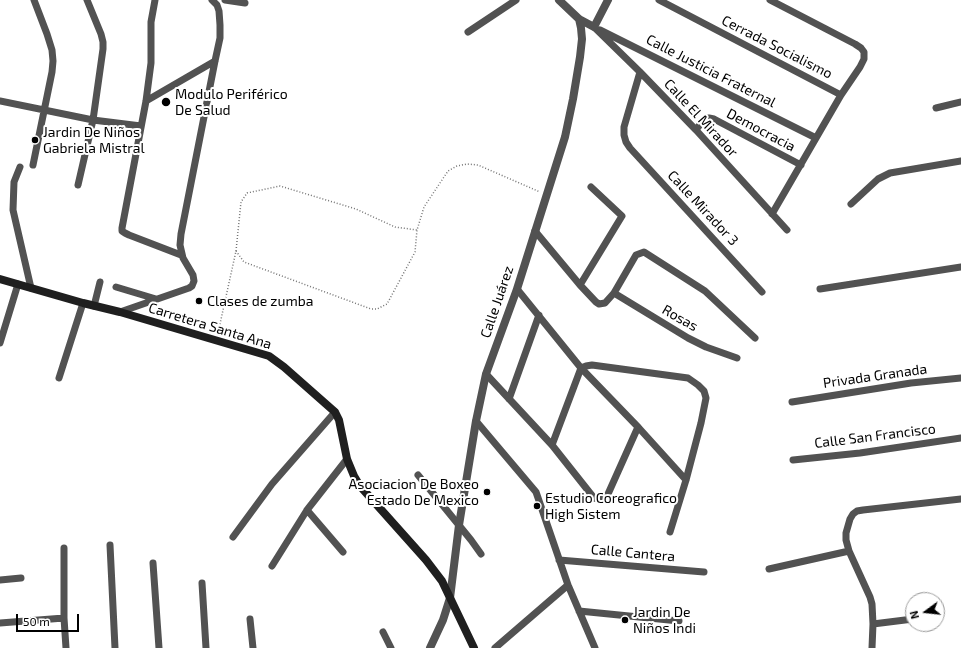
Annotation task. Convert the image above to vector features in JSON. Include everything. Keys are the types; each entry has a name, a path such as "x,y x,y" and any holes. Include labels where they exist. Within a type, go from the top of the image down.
{"main road":[{"name":"Carretera Santa Ana","path":"0,279 120,312 269,356 284,366 335,412 339,420 347,459 354,476 360,486 426,560 442,581 474,648"}],"street":[{"path":"33,165 53,61 52,50 34,0"},
{"path":"78,185 93,120 103,49 101,34 87,0"},
{"path":"155,0 151,22 151,63 146,101 122,231 181,255"},
{"path":"120,312 189,288 193,284 193,275 182,258 180,245 220,38 219,12 217,5 212,0"},
{"path":"225,0 245,3"},
{"path":"468,32 516,0"},
{"path":"559,0 579,19 594,27 608,0"},
{"name":"Cerrada Socialismo","path":"659,0 841,95"},
{"path":"770,0 855,44 864,52 864,59 860,67 841,95 772,214"},
{"name":"Calle Juárez","path":"430,648 444,620 450,598 459,525 476,421 486,374 517,289 565,137 580,57 582,39 579,19"},
{"name":"Calle El Mirador","path":"594,27 696,130 787,230"},
{"name":"Calle Justicia Fraternal","path":"594,27 816,138"},
{"path":"146,101 215,60"},
{"name":"Calle Mirador 3","path":"640,72 624,127 626,142 762,292"},
{"path":"0,101 93,120 141,126"},
{"path":"936,108 961,102"},
{"name":"Democracia","path":"696,130 704,119 714,119 801,165"},
{"path":"851,204 878,179 890,173 961,161"},
{"path":"20,167 14,182 14,210 31,288"},
{"path":"580,285 622,216 591,187"},
{"path":"535,231 580,285 599,304 605,303 614,293 636,255 644,252 705,291 755,338"},
{"path":"820,289 961,267"},
{"path":"94,306 100,282"},
{"path":"0,344 18,284"},
{"path":"116,287 156,300"},
{"path":"517,289 581,368 638,427 686,480"},
{"name":"Rosas","path":"614,293 688,338 706,347 737,358"},
{"path":"59,378 83,303"},
{"path":"509,399 539,315"},
{"path":"552,445 581,368 592,365 688,378 698,385 704,391 706,398 686,480 670,532"},
{"path":"486,374 552,445 594,498 603,498 608,494 638,427"},
{"name":"Privada Granada","path":"792,402 911,383 961,378"},
{"path":"233,537 272,484 335,412"},
{"path":"476,421 536,492 568,585 595,648"},
{"name":"Calle San Francisco","path":"793,460 860,453 961,438"},
{"path":"272,566 307,510 347,459"},
{"path":"418,475 481,554"},
{"path":"872,648 872,604 849,551 846,540 846,533 852,514 862,510 961,499"},
{"path":"307,510 343,552"},
{"path":"110,545 115,648"},
{"path":"64,548 64,618 66,648"},
{"path":"769,569 849,551"},
{"name":"Calle Cantera","path":"559,560 704,572"},
{"path":"153,563 159,648"},
{"path":"0,580 21,578"},
{"path":"202,583 206,648"},
{"path":"495,648 568,585"},
{"path":"579,611 679,621"},
{"path":"0,623 64,618"},
{"path":"250,619 253,648"},
{"path":"873,624 905,620"},
{"path":"383,632 391,648"}],"path":[{"path":"236,251 244,262 371,309 387,304 415,252 417,230 424,207 448,171 457,166 468,164 478,165 546,195"},
{"path":"217,341 236,251 241,202 247,193 280,186 356,209 396,227 417,230"}],"place":[{"name":"Modulo Periférico De Salud","path":"166,102"},
{"name":"Jardin De Niños Gabriela Mistral","path":"35,140"},
{"name":"Clases de zumba","path":"199,301"},
{"name":"Asociacion De Boxeo Estado De Mexico","path":"487,492"},
{"name":"Estudio Coreografico High Sistem","path":"537,506"},
{"name":"Jardin De Niños Indi","path":"625,620"}]}
